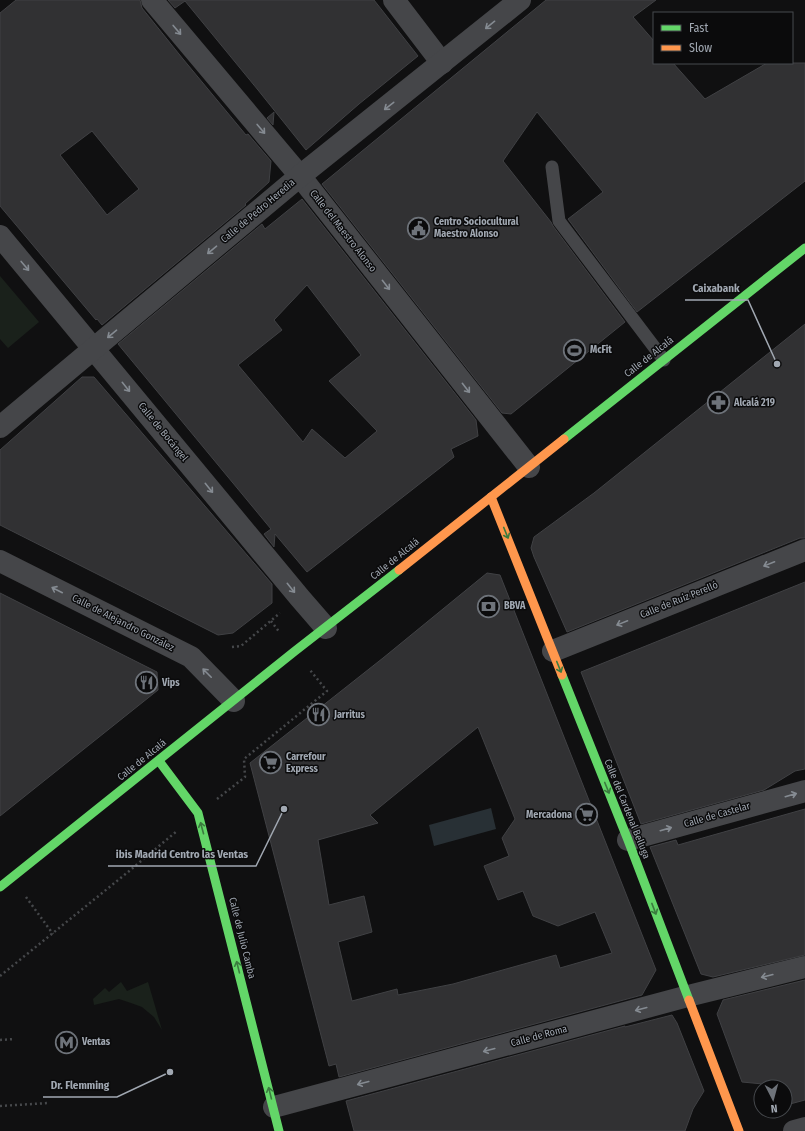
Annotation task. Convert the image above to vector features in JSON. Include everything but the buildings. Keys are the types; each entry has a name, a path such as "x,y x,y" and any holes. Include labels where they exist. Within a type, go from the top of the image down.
{"street":[{"name":"Calle del Maestro Alonso","path":"152,0 300,176 529,467"},
{"path":"394,0 442,63"},
{"name":"Calle de Pedro Heredia","path":"0,427 300,176 520,0"},
{"name":"Calle de Bocángel","path":"0,236 326,628"},
{"name":"Calle de Alcalá","path":"0,888 295,651 805,248"},
{"name":"Calle del Cardenal Belluga","path":"491,497 628,840 739,1131"},
{"name":"Calle de Ruiz Perelló","path":"553,650 805,550"},
{"name":"Calle de Alejandro González","path":"0,561 191,657 234,701"},
{"name":"Calle de Julio Camba","path":"159,761 198,813 279,1131"},
{"name":"Calle de Castelar","path":"628,840 805,791"},
{"name":"Calle de Roma","path":"274,1107 688,996 805,967"},
{"path":"794,1131 805,1128"}],"lane":[{"path":"552,167 559,221 664,360"}],"path":[{"path":"232,647 241,646 300,598"},
{"path":"0,976 198,813 245,777 244,759 327,691 271,621"},
{"path":"0,1040 14,1039"},
{"path":"0,1106 48,1103"}],"shaded area":[{"path":"0,276 39,322 8,348 0,339"},
{"path":"491,808 496,829 434,846 429,825"},
{"path":"121,982 127,991 148,982 162,1030 154,1017 142,1007 119,999 94,1005 93,999 105,988 109,992"}],"traffic: fast":[{"path":"564,439 805,248"},
{"path":"0,887 295,651 399,570"},
{"path":"562,675 628,840 689,1000"},
{"path":"159,761 198,813 279,1131"}],"traffic: slow":[{"path":"399,570 564,439"},
{"path":"491,497 562,675"},
{"path":"689,1000 739,1131"}],"place":[{"name":"Centro Sociocultural Maestro Alonso","path":"419,228"},
{"name":"McFit","path":"575,350"},
{"name":"Caixabank","path":"777,364"},
{"name":"Alcalá 219","path":"718,403"},
{"name":"BBVA","path":"488,606"},
{"name":"Vips","path":"147,683"},
{"name":"Jarritus","path":"318,715"},
{"name":"Carrefour Express","path":"270,763"},
{"name":"ibis Madrid Centro las Ventas","path":"284,809"},
{"name":"Mercadona","path":"587,815"},
{"name":"Ventas","path":"67,1042"},
{"name":"Dr. Flemming","path":"170,1072"}]}
